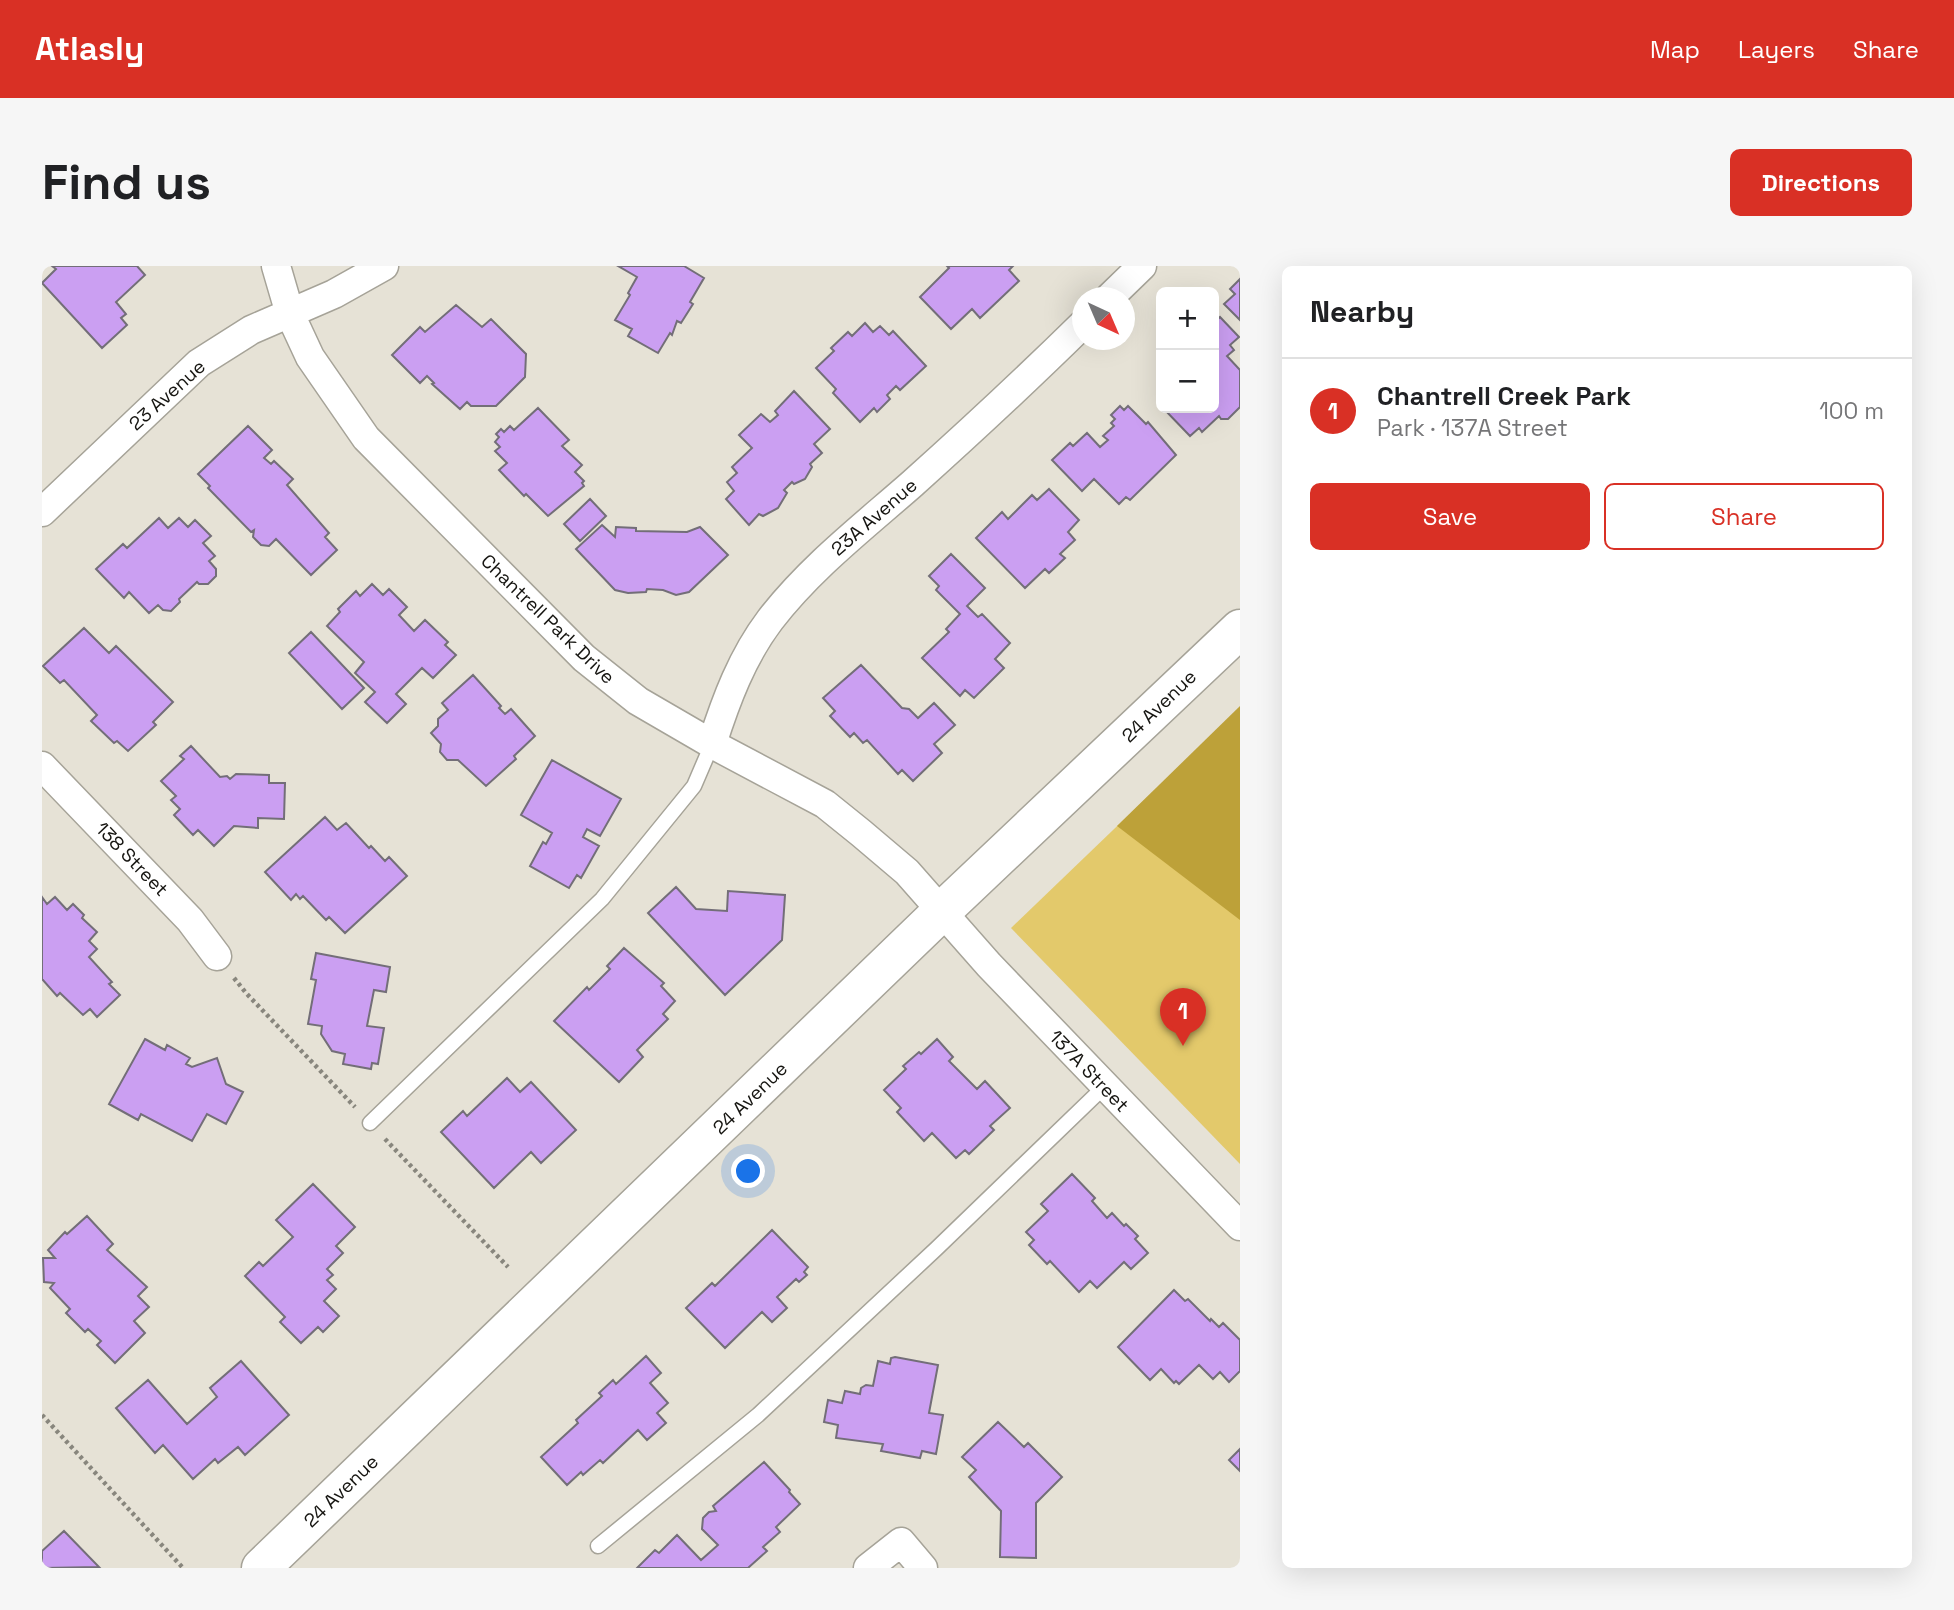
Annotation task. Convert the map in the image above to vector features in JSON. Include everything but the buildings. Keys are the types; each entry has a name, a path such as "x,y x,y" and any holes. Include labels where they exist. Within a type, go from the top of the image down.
{"main road":[{"name":"24 Avenue","path":"261,1568 1240,629"}],"street":[{"name":"Chantrell Park Drive","path":"276,266 290,314 310,357 366,438 584,658 638,701 825,804 907,872 942,912"},
{"name":"23 Avenue","path":"42,512 199,363 251,330 334,294 384,266"},
{"path":"1121,287 1142,266"},
{"name":"23A Avenue","path":"712,744 726,698 742,665 769,621 813,571 992,413 1072,335"},
{"name":"138 Street","path":"42,766 190,920 217,956"},
{"name":"137A Street","path":"942,912 1104,1087 1240,1226"},
{"path":"868,1568 901,1542 923,1568"}],"lane":[{"path":"370,1123 609,892 694,786 712,744"},
{"path":"598,1546 758,1415 1104,1087"}],"path":[{"path":"42,1415 183,1568"}],"shaded area":[{"path":"1240,706 1240,920 1117,826"},
{"path":"1240,708 1240,1164 1011,928"}],"place":[{"name":"Chantrell Creek Park","path":"1183,1046"}]}
